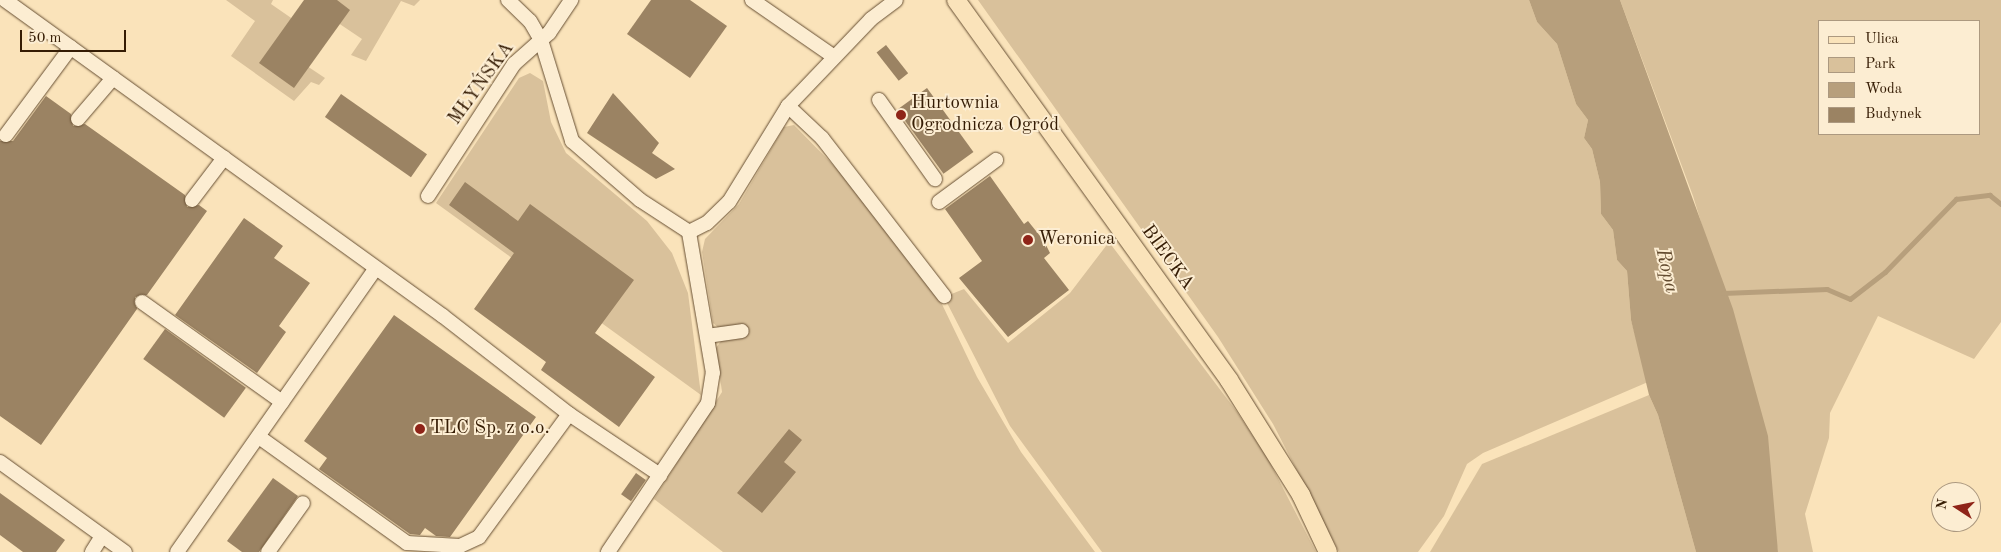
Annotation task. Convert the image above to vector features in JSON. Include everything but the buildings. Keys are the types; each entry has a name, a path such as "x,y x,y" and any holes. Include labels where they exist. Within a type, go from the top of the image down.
{"main road":[{"name":"BIECKA","path":"956,0 1229,380 1301,495 1328,552"}],"street":[{"path":"0,6 4,0 224,158 569,414 660,475"},
{"path":"508,0 530,21 542,40 572,141 640,200 688,232 707,336 713,373 708,403 608,552"},
{"name":"MŁYŃSKA","path":"428,196 514,64 542,40 571,0"},
{"path":"752,0 833,56"},
{"path":"871,19 879,0"},
{"path":"688,232 707,223 729,202 788,106 833,56 871,19 896,0"},
{"path":"6,135 70,47"},
{"path":"78,119 113,78"},
{"path":"879,100 935,180"},
{"path":"788,106 822,138 944,296"},
{"path":"192,200 224,158"},
{"path":"938,202 996,160"},
{"path":"177,552 374,270"},
{"path":"142,302 282,402"},
{"path":"707,336 742,331"},
{"path":"259,437 407,543 460,546 479,537 569,414"},
{"path":"0,462 124,552"},
{"path":"268,552 303,503"},
{"path":"92,552 102,536"}],"green space":[{"path":"226,0 273,0 271,4 297,22 280,48 325,78 319,85 311,82 294,101 231,56 255,21"},
{"path":"304,0 420,0 414,6 401,1 366,61 351,55 362,39"},
{"path":"978,0 1529,0 1537,22 1557,44 1576,104 1588,120 1584,138 1592,149 1600,182 1601,214 1613,230 1617,260 1627,271 1631,320 1648,382 1483,453 1467,464 1444,516 1418,552 1339,552 1273,424 1218,337"},
{"path":"1620,0 2001,0 2001,322 1974,359 1878,316 1830,413 1829,438 1805,514 1813,552 1778,552 1749,378 1693,196"},
{"path":"530,73 543,81 551,122 566,153 647,221 672,253 688,293 701,395 436,203 519,78"},
{"path":"794,125 843,175 939,298 977,377 1021,452 1095,552 723,552 654,499 722,392 716,348 721,341 745,336 741,324 719,328 713,323 702,252 705,239 739,204 784,127"},
{"path":"1109,242 1237,412 1268,459 1316,552 1102,552 1010,426 944,297 964,289 1008,343 1070,293"},
{"path":"1649,395 1658,415 1696,552 1430,552 1482,464"}],"water":[{"name":"Ropa","path":"1529,0 1620,0 1733,309 1768,436 1778,552 1696,552 1658,415 1649,395 1631,320 1627,271 1617,260 1613,230 1601,214 1600,182 1592,149 1584,138 1588,120 1576,104 1557,44 1537,22"}],"waterway":[{"path":"1723,293 1827,289 1850,299 1885,272 1956,199 1990,195 2001,204"}],"place":[{"name":"Hurtownia Ogrodnicza Ogród","path":"901,115"},
{"name":"Weronica","path":"1028,240"},
{"name":"TLC Sp. z o.o.","path":"420,429"}]}
